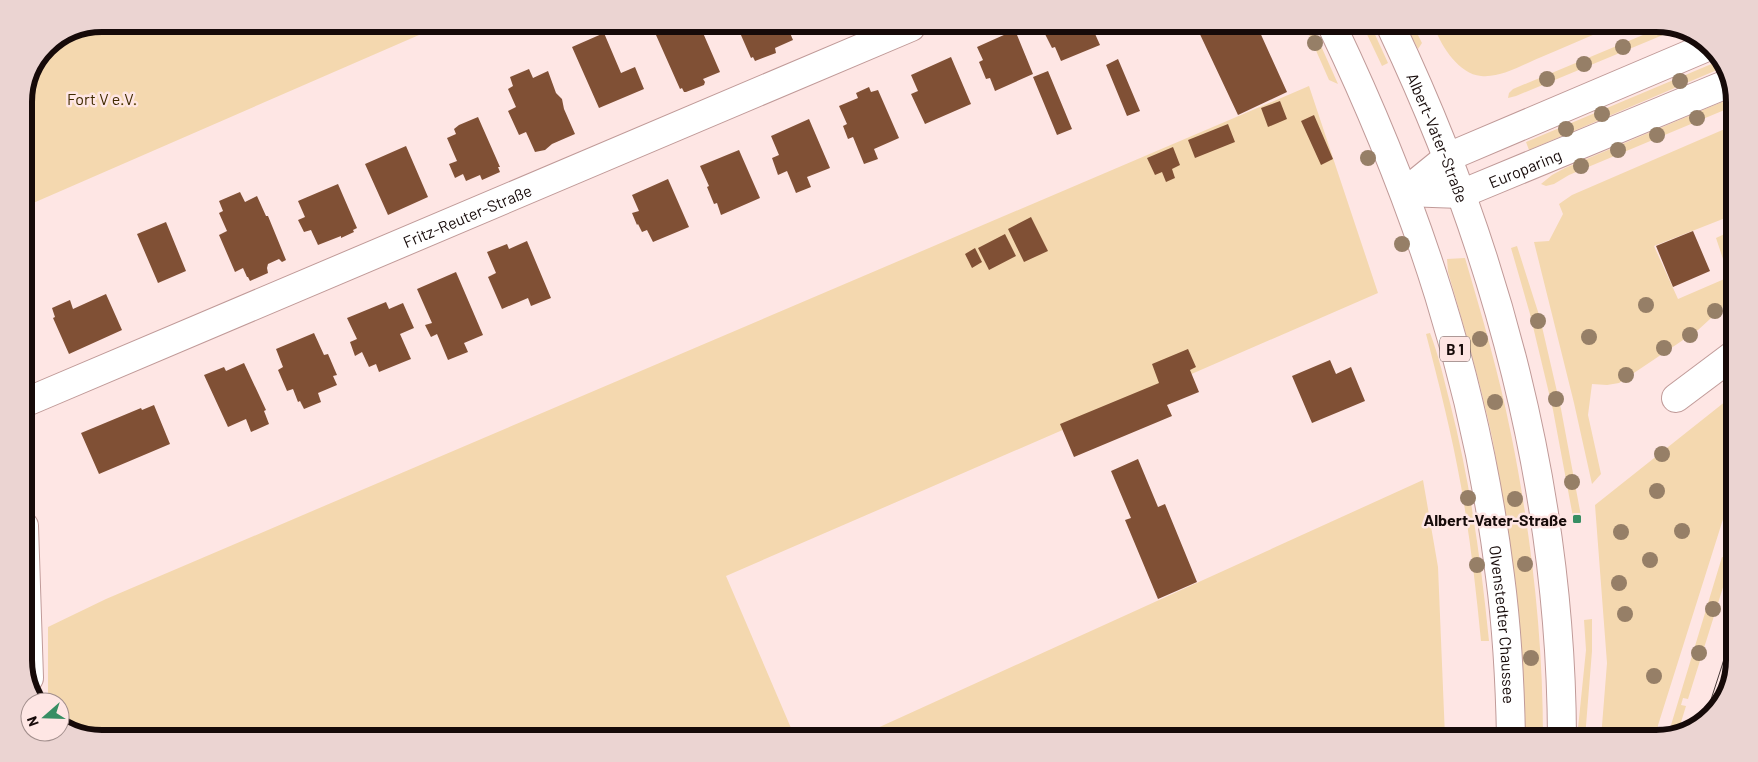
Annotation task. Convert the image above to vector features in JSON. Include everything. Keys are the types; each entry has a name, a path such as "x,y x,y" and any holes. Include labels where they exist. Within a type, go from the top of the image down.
{"main road":[{"name":"Fritz-Reuter-Straße","path":"33,399 897,33"},
{"name":"B 1","path":"1335,33 1362,88 1405,192"},
{"name":"Albert-Vater-Straße","path":"1394,33 1430,111 1461,194 1499,306 1523,403 1545,518 1556,616 1562,730"},
{"path":"1405,192 1448,157 1701,49"},
{"name":"Europaring","path":"1405,192 1461,194 1723,85"},
{"name":"Olvenstedter Chaussee","path":"1405,192 1438,287 1459,363 1482,463 1500,577 1506,632 1511,730"},
{"path":"1676,398 1725,361"}],"green space":[{"name":"Fort V e.V.","path":"93,33 424,33 33,203 33,98 35,84 40,71 56,50 80,36"},
{"path":"1308,33 1315,33 1338,84 1329,80"},
{"path":"1366,33 1374,33 1388,63 1382,66"},
{"path":"1410,33 1417,33 1422,43 1418,49"},
{"path":"1437,33 1598,33 1511,70 1489,76 1473,74 1466,70 1452,59"},
{"path":"1648,33 1666,34 1508,98 1509,93 1513,89"},
{"path":"1714,63 1717,70 1529,150 1526,142"},
{"path":"1309,86 1378,293 726,576 792,730 102,730 70,721 70,692 48,692 48,627 106,599"},
{"path":"1725,101 1725,110 1569,175 1554,184 1546,186 1541,184 1565,168"},
{"path":"1725,129 1725,218 1654,246 1678,299 1725,279 1725,305 1698,330 1619,383 1607,385 1592,384 1588,415 1601,474 1592,484 1534,242 1549,241 1563,214 1559,204 1572,195"},
{"path":"1725,234 1725,266 1716,238"},
{"path":"1517,246 1540,318 1561,409 1581,516 1573,517 1553,410 1530,314 1511,248"},
{"path":"1465,258 1484,323 1511,434 1530,547 1541,661 1543,730 1524,730 1518,624 1499,474 1472,354 1448,272 1447,259"},
{"path":"1430,333 1457,432 1469,491 1489,641 1481,641 1464,505 1449,429 1426,334"},
{"path":"1726,401 1726,511 1657,730 1602,730 1607,663 1595,505"},
{"path":"1423,480 1438,567 1445,730 873,730"},
{"path":"1722,557 1726,558 1726,578 1688,699 1683,698 1681,705 1686,706 1680,725 1670,728"},
{"path":"1592,619 1592,651 1586,730 1578,730 1586,650 1584,620"}],"building":[{"path":"604,33 621,73 635,67 644,89 599,108 572,47"},
{"path":"661,33 703,33 720,72 703,79 704,85 684,92 682,88 680,89 656,35"},
{"path":"740,33 790,33 793,40 775,48 776,53 755,61 753,57 751,58"},
{"path":"1008,33 1016,33 1033,74 995,91 990,78 986,79 979,62 983,60 977,47"},
{"path":"1044,33 1095,33 1100,45 1061,61 1055,47 1052,48"},
{"path":"1199,33 1260,33 1287,92 1238,115"},
{"path":"951,57 971,104 925,124 911,94 918,91 911,75"},
{"path":"1118,59 1140,111 1127,116 1106,65"},
{"path":"529,69 533,78 548,71 556,93 562,99 564,109 575,134 552,144 545,150 535,152 526,132 519,135 508,111 516,107 508,89 513,86 510,77"},
{"path":"1048,71 1072,129 1057,135 1033,77"},
{"path":"869,87 871,92 878,90 899,138 874,149 878,159 864,164 853,137 848,139 843,126 847,124 839,106 858,98 856,93"},
{"path":"1280,101 1287,119 1268,127 1261,108"},
{"path":"1314,115 1333,159 1321,165 1301,121"},
{"path":"478,117 500,167 498,167 500,172 482,180 480,175 466,181 463,174 455,178 449,164 457,161 447,138 456,134 454,129 459,125"},
{"path":"809,119 830,168 807,177 811,187 796,193 787,171 778,175 772,158 779,155 771,136"},
{"path":"1228,124 1235,142 1195,158 1188,140"},
{"path":"406,146 428,197 388,215 365,164"},
{"path":"1173,147 1180,165 1172,169 1175,178 1166,182 1162,172 1155,175 1147,158"},
{"path":"739,150 760,198 721,215 717,203 714,204 707,187 709,186 700,166"},
{"path":"668,179 689,227 653,242 647,230 642,232 637,225 632,213 639,211 632,195"},
{"path":"338,184 357,228 353,230 354,232 341,238 341,236 318,245 311,230 304,232 298,220 305,217 298,201"},
{"path":"240,192 245,202 257,196 266,216 268,216 286,260 282,262 279,259 268,264 268,273 250,281 243,268 235,272 219,235 227,231 219,213 223,211 219,201"},
{"path":"1031,217 1048,251 1024,262 1008,229"},
{"path":"166,222 186,271 158,283 137,234"},
{"path":"1693,231 1710,271 1673,287 1656,246"},
{"path":"1005,234 1016,256 989,270 978,248"},
{"path":"527,241 551,298 531,306 528,298 502,309 488,277 496,273 487,252 507,244 509,249"},
{"path":"975,248 982,262 972,268 965,254"},
{"path":"456,272 483,335 464,343 468,352 448,360 437,334 431,337 425,325 432,323 417,289"},
{"path":"106,294 122,330 69,354 53,318 55,317 52,308 70,300 73,309"},
{"path":"386,302 389,309 403,303 414,328 400,334 411,359 379,372 376,364 369,367 362,352 355,356 350,342 357,339 347,318"},
{"path":"314,333 324,355 328,354 337,375 333,376 337,385 318,393 321,402 304,409 300,401 298,402 293,389 287,391 278,370 283,367 276,349"},
{"path":"1188,349 1196,367 1190,370 1199,392 1167,405 1172,416 1074,457 1060,424 1159,383 1152,364"},
{"path":"1330,360 1336,374 1351,367 1365,401 1312,423 1292,376"},
{"path":"244,363 266,410 264,411 269,424 251,432 246,419 228,427 204,375 224,367 226,371"},
{"path":"154,405 170,444 99,474 81,433 141,408 142,410"},
{"path":"1138,459 1158,507 1165,504 1197,582 1158,599 1125,520 1131,518 1111,471"}],"tram line":[{"path":"1710,704 1726,653"}],"place":[{"name":"Albert-Vater-Straße","path":"1577,519"}]}
